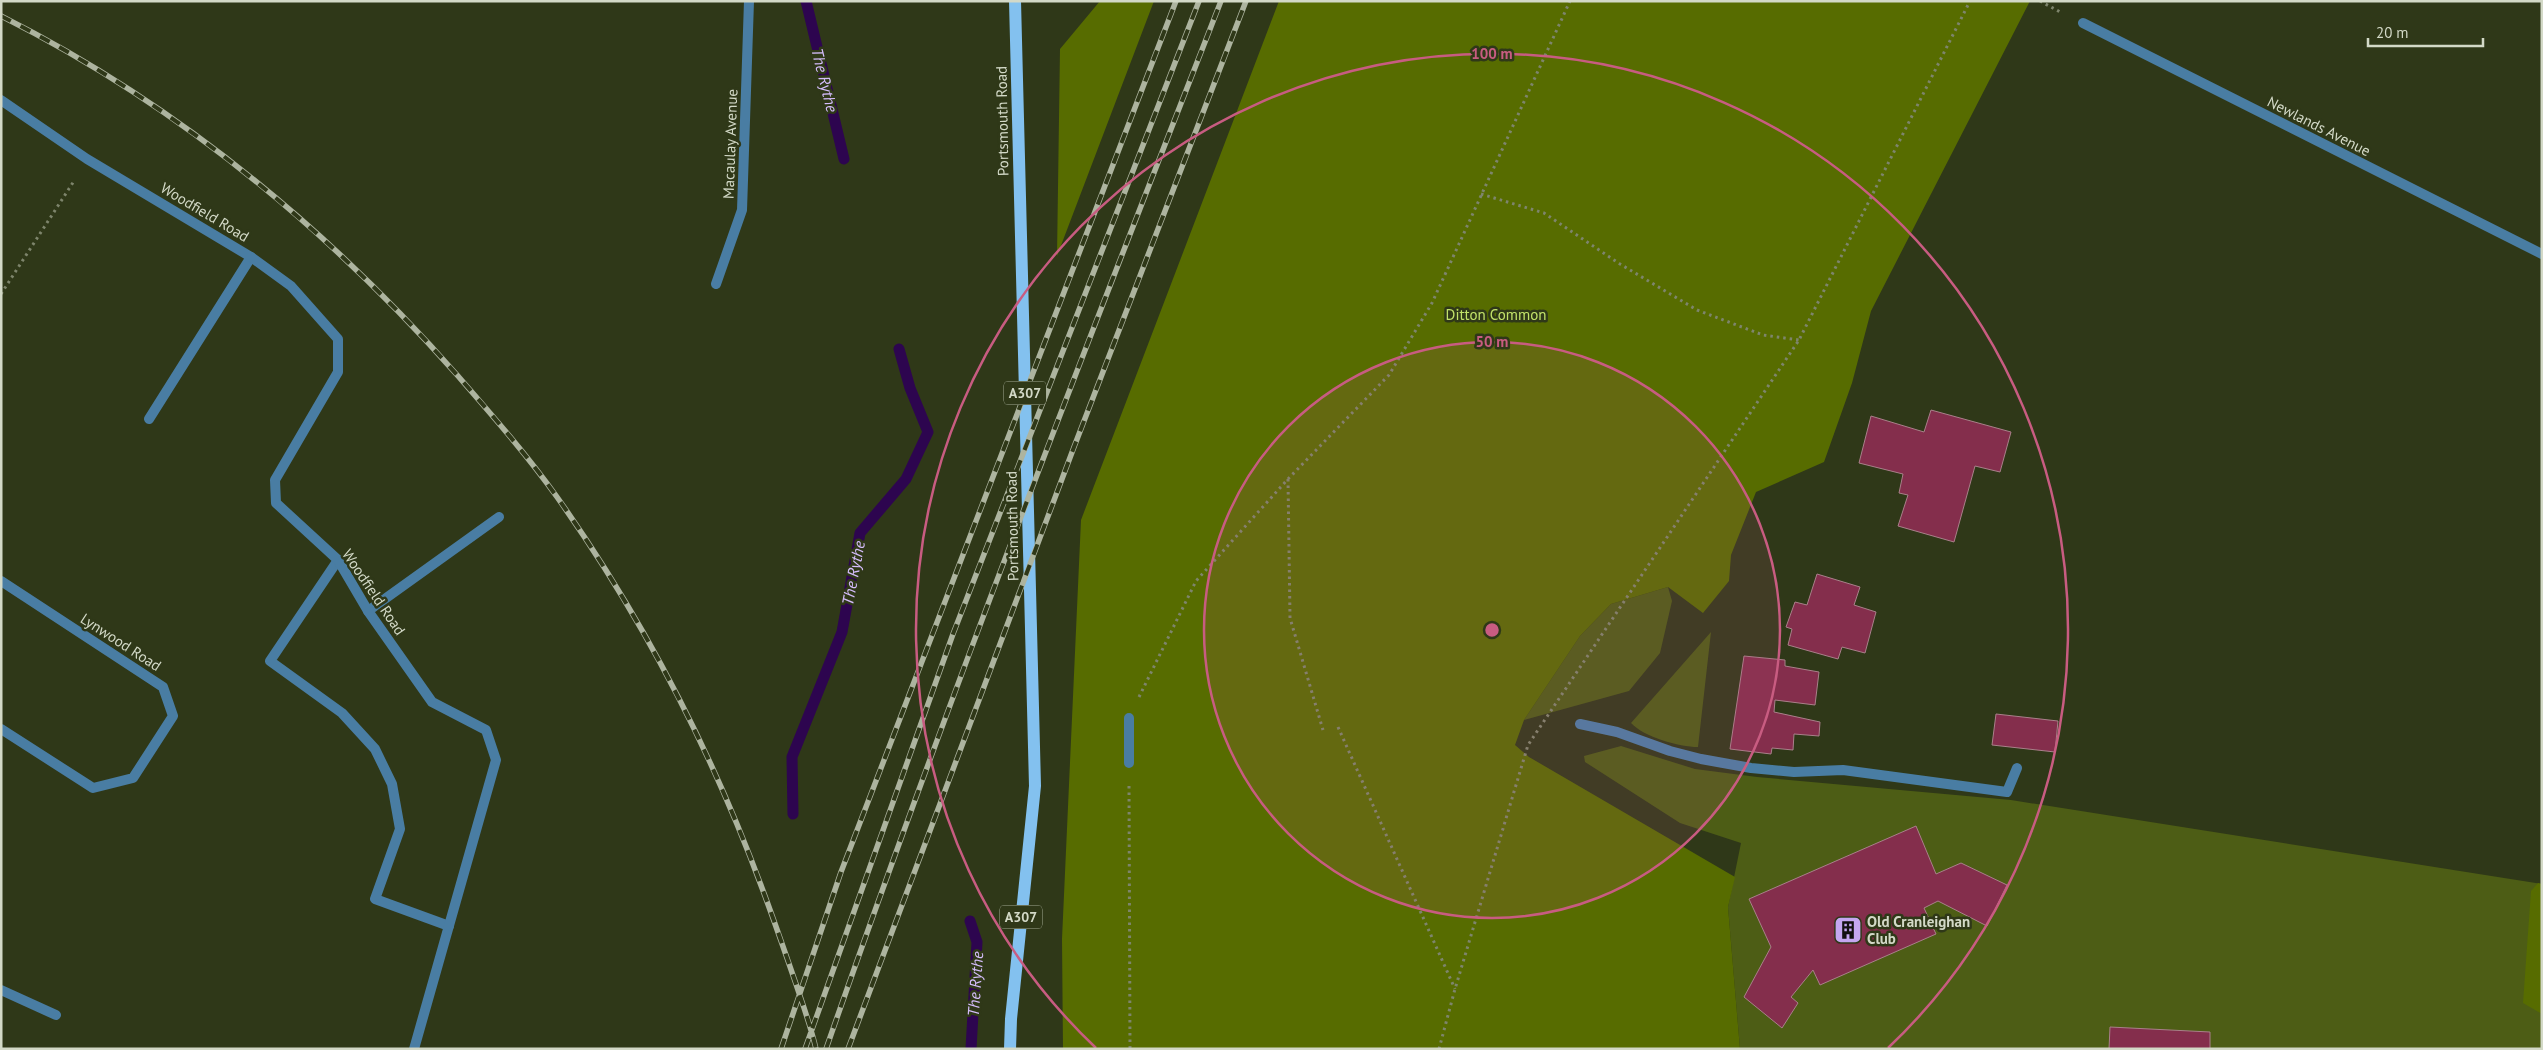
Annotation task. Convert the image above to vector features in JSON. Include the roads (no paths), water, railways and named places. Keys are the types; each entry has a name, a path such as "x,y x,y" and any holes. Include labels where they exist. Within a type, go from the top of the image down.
{"main road":[{"name":"Portsmouth Road","path":"1010,1049 1010,1019 1035,786 1015,1"}],"street":[{"name":"Macaulay Avenue","path":"716,284 742,210 749,1"},
{"name":"Newlands Avenue","path":"2083,24 2542,254"},
{"name":"Woodfield Road","path":"1,100 87,159 252,257 291,286 338,339 338,372 275,480 276,503 338,560 368,611 432,702 486,730 496,760 414,1049"},
{"path":"149,419 252,257"},
{"path":"368,611 498,517"},
{"path":"338,560 270,661 342,712 375,749 392,784 400,829 376,899 449,926"},
{"name":"Lynwood Road","path":"1,581 163,687 173,716 132,778 92,788 1,728"},
{"path":"1128,763 1129,718"},
{"path":"1580,724 1617,732 1670,751 1701,759 1768,770 1794,772 1843,770 2007,792 2016,768"},
{"path":"1,990 56,1014"}],"waterway":[{"name":"The Rythe","path":"806,1 844,159"},
{"name":"The Rythe","path":"793,814 792,757 842,632 860,533 906,479 928,432 910,388 899,349"},
{"name":"The Rythe","path":"970,921 977,942 971,1049"}],"railway":[{"path":"781,1049 841,872 1176,1"},
{"path":"805,1049 953,634 1199,1"},
{"path":"826,1049 969,654 1221,1"},
{"path":"848,1049 1074,447 1246,1"},
{"path":"1,16 66,51 128,89 188,130 247,174 303,221 409,322 458,376 534,466 557,497 618,589 646,637 697,735 742,836 762,888 804,1008 816,1049"}],"place":[{"name":"Old Cranleighan Club","path":"1848,930"}],"park label":[{"name":"Ditton Common","path":"1496,314"}]}
